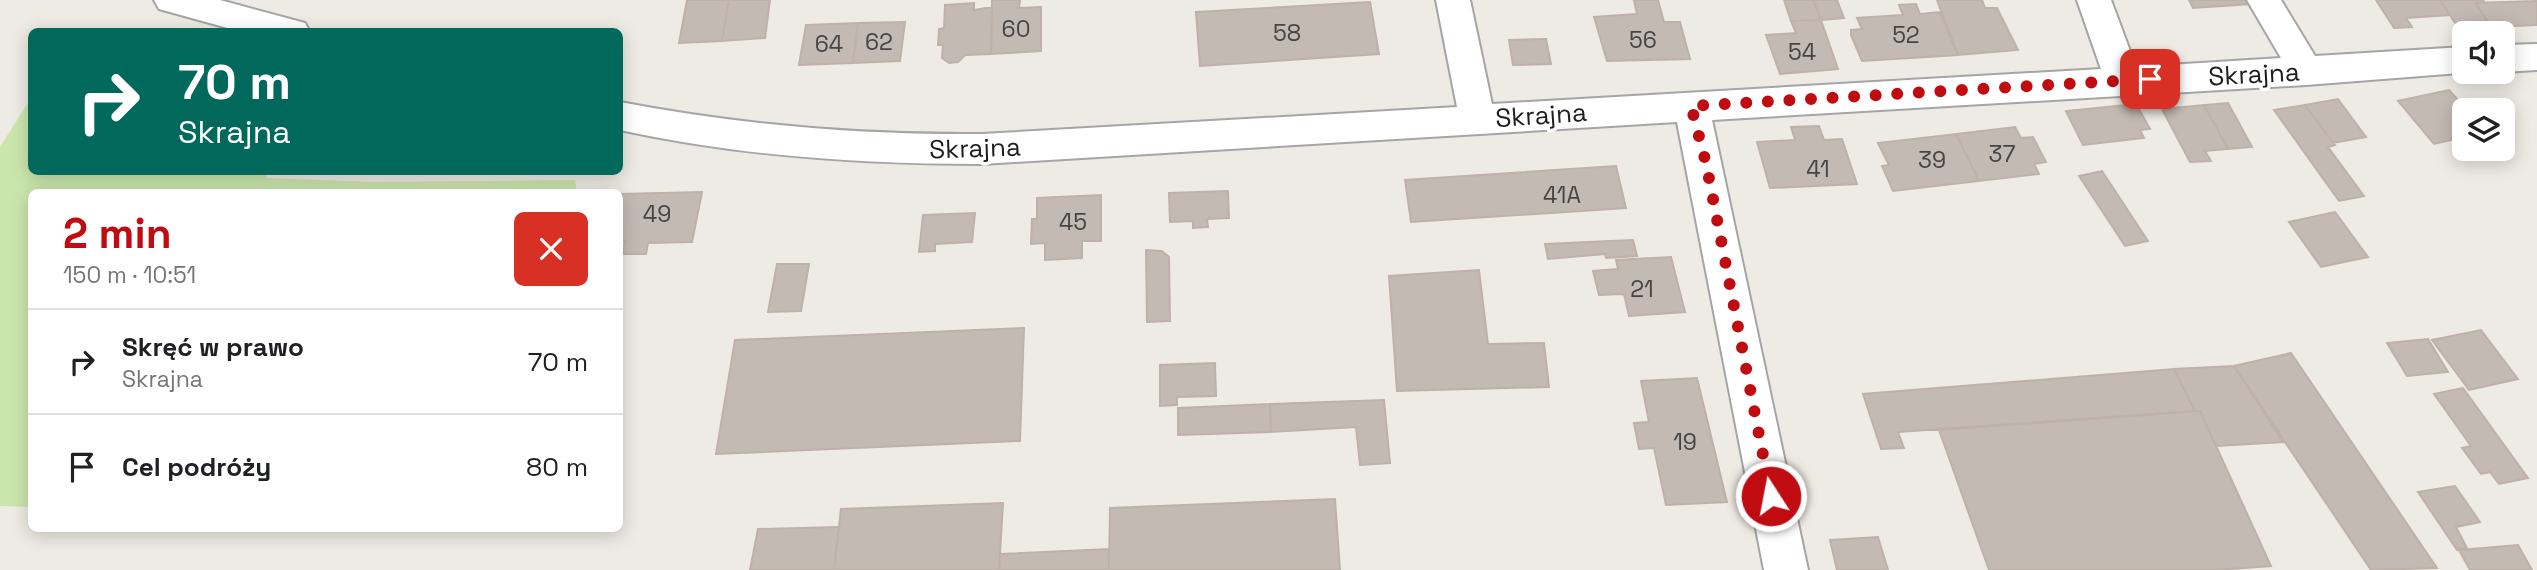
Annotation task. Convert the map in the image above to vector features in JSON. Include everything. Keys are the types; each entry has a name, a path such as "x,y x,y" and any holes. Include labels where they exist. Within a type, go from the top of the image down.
{"street":[{"path":"171,0 278,28"},
{"path":"1453,0 1477,120"},
{"path":"2094,0 2104,19 2113,60 2124,81"},
{"path":"2264,0 2306,71"},
{"path":"2515,58 2537,57"},
{"name":"Skrajna","path":"623,117 684,130 769,142 863,149 923,150 1104,143 2452,62"},
{"path":"1691,106 1706,163 1786,570"}],"green space":[{"path":"28,103 28,175 265,175 268,178 374,182 575,180 576,189 28,189 28,507 0,506 0,147"}],"building":[{"path":"687,0 729,0 722,41 679,43"},
{"path":"729,0 770,0 765,38 722,41"},
{"path":"992,0 1020,0 1019,8 1041,7 1041,51 991,54"},
{"path":"1634,0 1658,0 1664,22 1680,22 1690,59 1607,61 1594,17 1637,14"},
{"path":"1784,0 1813,0 1821,20 1791,21"},
{"path":"1813,0 1837,0 1844,18 1821,20"},
{"path":"1937,0 1982,0 1985,8 1997,8 2018,50 1958,55"},
{"path":"2189,0 2249,0 2251,4 2193,8"},
{"path":"2376,0 2440,0 2450,15 2406,18 2412,27 2394,28"},
{"path":"2440,0 2483,0 2485,3 2476,3 2487,21 2454,21"},
{"path":"2537,1 2537,25 2515,26 2515,21 2487,21 2476,3"},
{"path":"1370,2 1379,54 1200,66 1196,12"},
{"path":"974,3 974,10 992,7 991,54 965,55 958,62 949,63 942,58 943,45 938,45 939,29 944,28 945,5"},
{"path":"1916,4 1920,14 1940,12 1958,55 1862,61 1851,35 1851,30 1862,29 1857,18 1903,15 1899,5"},
{"path":"1821,20 1838,69 1780,74 1766,35 1796,33 1791,21"},
{"path":"905,22 900,61 853,63 858,23"},
{"path":"858,23 853,63 799,65 806,25"},
{"path":"1546,39 1551,64 1513,65 1509,40"},
{"path":"2449,90 2456,98 2452,98 2452,140 2434,144 2398,101"},
{"path":"2338,99 2366,137 2333,143 2305,105"},
{"path":"2228,103 2252,147 2228,149 2204,105"},
{"path":"2136,104 2150,129 2140,130 2144,138 2083,145 2066,111"},
{"path":"2204,105 2228,149 2205,151 2211,161 2190,162 2162,109"},
{"path":"2305,105 2335,145 2328,147 2364,196 2339,201 2274,110"},
{"path":"1819,126 1824,140 1842,139 1857,184 1770,188 1757,142 1795,140 1791,127"},
{"path":"2015,127 2021,138 2033,137 2046,162 2034,164 2039,174 1979,181 1956,134"},
{"path":"1956,134 1979,181 1893,191 1882,166 1889,165 1878,143"},
{"path":"1616,166 1626,208 1411,222 1405,180"},
{"path":"2102,171 2148,241 2125,246 2079,176"},
{"path":"1228,191 1229,218 1207,219 1208,227 1193,228 1193,221 1170,222 1169,193"},
{"path":"702,192 692,242 648,243 646,254 623,254 623,194"},
{"path":"1101,195 1101,241 1082,241 1082,258 1045,260 1045,243 1031,244 1032,219 1037,219 1037,198"},
{"path":"2335,212 2368,257 2321,267 2289,222"},
{"path":"975,213 972,242 935,244 935,251 919,252 923,215"},
{"path":"1633,240 1637,256 1606,258 1605,254 1548,259 1545,244"},
{"path":"1146,250 1162,251 1169,257 1170,321 1147,322"},
{"path":"1671,257 1685,312 1629,316 1624,294 1599,295 1593,271 1618,269 1616,260"},
{"path":"777,264 809,264 801,311 768,312"},
{"path":"1479,270 1488,344 1544,343 1549,387 1397,391 1389,276"},
{"path":"1024,328 1020,441 716,454 735,340"},
{"path":"2481,330 2518,379 2469,390 2432,340"},
{"path":"2428,339 2448,372 2407,376 2387,343"},
{"path":"2291,353 2437,568 2371,570 2234,366"},
{"path":"1215,363 1216,396 1177,397 1177,405 1160,406 1160,365"},
{"path":"2234,366 2283,442 2216,446 2200,411 2195,411 2174,369"},
{"path":"2174,369 2195,411 1898,432 1904,448 1881,449 1863,394"},
{"path":"1697,378 1727,502 1666,505 1654,448 1639,449 1634,423 1649,422 1641,381"},
{"path":"2463,388 2528,478 2499,484 2490,472 2481,474 2462,448 2471,446 2434,394"},
{"path":"1384,400 1390,463 1360,465 1356,427 1271,432 1270,404"},
{"path":"1270,404 1271,432 1178,435 1178,408"},
{"path":"2200,411 2271,566 2217,570 1989,570 1939,430"},
{"path":"2455,486 2480,522 2456,527 2467,548 2457,550 2418,492"},
{"path":"1335,499 1340,570 1109,570 1110,508"},
{"path":"1003,503 999,570 834,570 841,509"},
{"path":"839,527 834,570 750,570 758,529"},
{"path":"1878,537 1888,570 1837,570 1830,540"},
{"path":"2518,545 2532,570 2470,570 2459,550"},
{"path":"1109,549 1109,570 999,570 1000,554"}],"route":[{"path":"1771,496 1706,163 1691,106 2150,79"}]}
